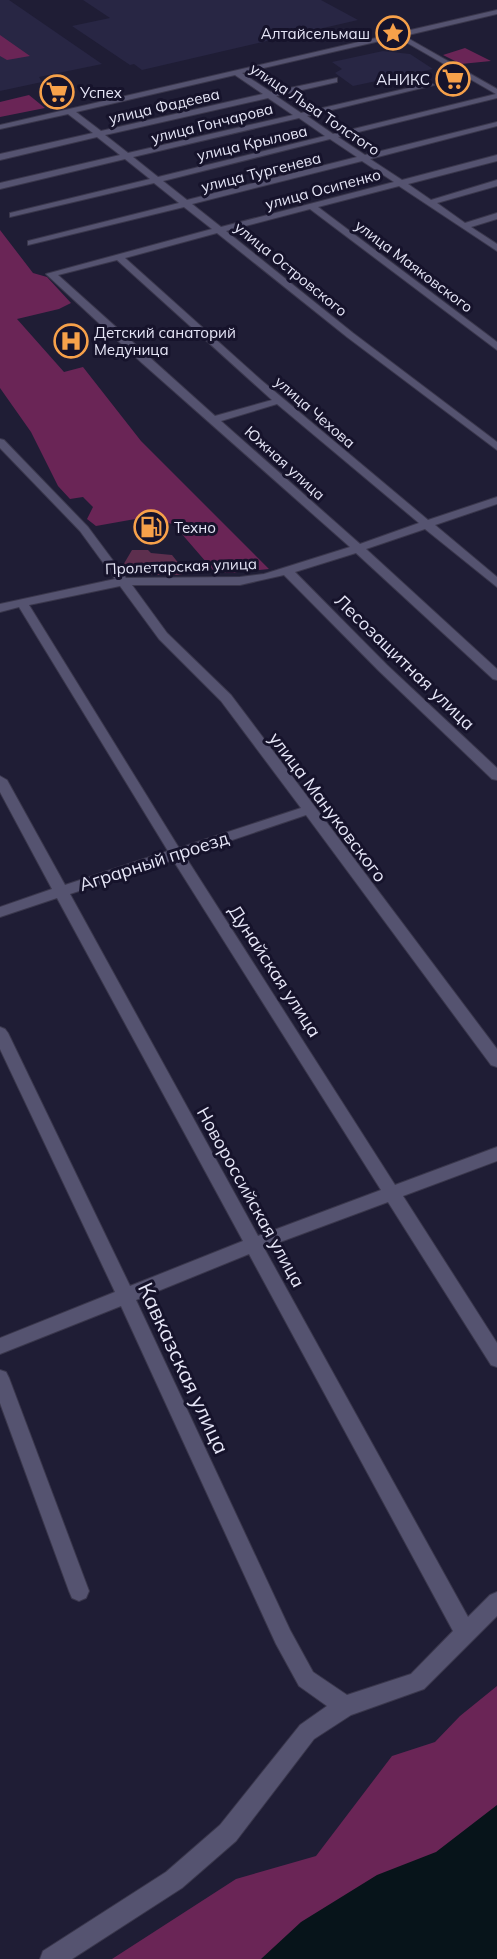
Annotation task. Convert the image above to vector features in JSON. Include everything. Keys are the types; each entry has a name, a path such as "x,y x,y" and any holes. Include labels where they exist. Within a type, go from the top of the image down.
{"street":[{"path":"0,127 497,12"},
{"path":"416,46 416,36 423,29"},
{"path":"398,35 497,94"},
{"path":"366,43 416,46"},
{"name":"улица Льва Толстого","path":"237,73 497,248"},
{"name":"улица Фадеева","path":"0,157 334,80"},
{"name":"улица Гончарова","path":"0,186 430,85"},
{"name":"улица Крылова","path":"13,215 333,138 497,94"},
{"name":"улица Островского","path":"69,111 350,335 497,447"},
{"name":"улица Тургенева","path":"31,243 497,124"},
{"name":"улица Осипенко","path":"51,274 401,184 487,174 497,159"},
{"path":"429,203 487,174"},
{"name":"улица Маяковского","path":"313,208 497,347"},
{"path":"464,226 497,216"},
{"name":"улица Чехова","path":"119,257 175,311 281,400 359,471 428,524 497,583"},
{"name":"Южная улица","path":"51,274 108,329 359,548 408,597 497,676"},
{"path":"214,420 281,400"},
{"name":"улица Мануковского","path":"0,442 84,529 163,636 226,698 497,1061"},
{"name":"Пролетарская улица","path":"0,608 100,584 123,581 240,581 288,572 497,500"},
{"name":"Лесозащитная улица","path":"288,572 383,668 497,776"},
{"name":"Дунайская улица","path":"22,603 177,855 394,1193 497,1359"},
{"name":"Новороссийская улица","path":"0,780 59,892 255,1244 466,1634"},
{"name":"Аграрный проезд","path":"0,912 308,810"},
{"name":"Кавказская улица","path":"0,1033 126,1296 283,1637 306,1679 345,1706"},
{"path":"0,1346 255,1244 497,1154"},
{"path":"0,1378 79,1591"},
{"path":"51,1959 174,1880 228,1833 307,1732 345,1706 417,1682 497,1602"}],"shaded area":[{"path":"0,0 9,0 102,64 39,77 42,82 0,91"},
{"path":"83,0 321,0 358,20 142,70 134,64 130,65 72,26 110,18"},
{"path":"0,35 30,56 7,60 0,56"},
{"path":"465,48 491,61 461,64 443,55"},
{"path":"383,51 410,54 433,69 353,86 335,73 342,69 332,62"},
{"path":"29,95 45,108 0,117 0,102"},
{"path":"0,230 33,273 47,277 71,303 59,309 17,319 64,372 83,367 141,441 269,569 229,573 213,570 174,525 152,516 96,526 87,519 93,507 83,497 70,499 58,486 31,432 0,388"},
{"path":"132,550 148,550 151,553 172,555 184,570 182,575 128,575 122,567"},
{"path":"497,1686 497,1822 302,1959 112,1959 236,1879 316,1856 392,1756 435,1742 460,1716"},
{"path":"497,1805 497,1959 261,1959 301,1922 377,1875 436,1852"}],"place":[{"name":"Алтайсельмаш","path":"393,33"},
{"name":"АНИКС","path":"453,79"},
{"name":"Успех","path":"57,92"},
{"name":"Детский санаторий Медуница","path":"71,341"},
{"name":"Техно","path":"151,527"}]}
